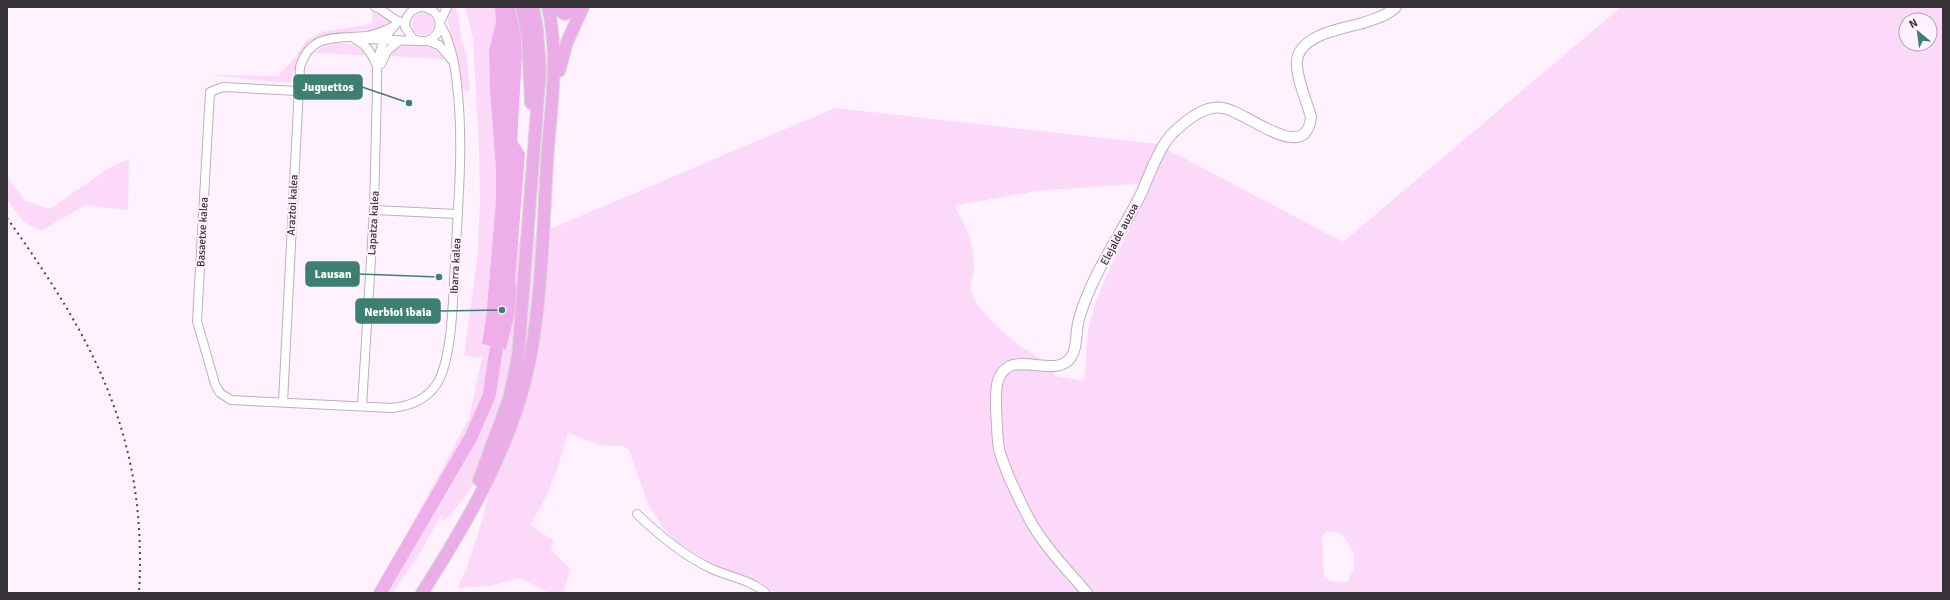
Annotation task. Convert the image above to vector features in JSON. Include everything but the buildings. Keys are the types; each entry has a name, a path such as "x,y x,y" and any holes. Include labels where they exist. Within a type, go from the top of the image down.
{"main road":[{"path":"522,7 528,37 532,152"},
{"path":"430,593 488,458 510,399 518,357 522,320 532,152 540,70 538,28 533,7"},
{"path":"425,593 468,518 496,462 510,428 524,381 536,323 553,104 554,50 552,26 548,7"},
{"path":"552,7 565,14 573,12 580,7"},
{"path":"553,104 567,42 583,7"},
{"path":"422,593 443,561"}],"street":[{"path":"376,7 384,11 398,24 405,28 410,36 418,41"},
{"path":"377,87 377,64 383,41 398,24 410,12 421,7 426,7 435,13 440,23"},
{"path":"346,37 383,41 428,41 436,34 447,7"},
{"name":"Elejalde auzoa","path":"1087,593 1041,539 1027,516 1003,462 998,434 996,395 997,381 1000,374 1011,366 1019,363 1055,366 1063,363 1073,353 1079,319 1088,297 1164,146 1178,128 1196,114 1211,108 1222,108 1233,110 1270,131 1291,138 1299,137 1306,132 1310,125 1311,117 1297,61 1304,45 1320,36 1380,17 1391,12 1396,7"},
{"name":"Ibarra kalea","path":"283,402 392,408 405,407 426,396 436,386 445,360 449,336 457,214 460,130 457,82 450,43 440,23"},
{"path":"346,37 373,34 398,24"},
{"path":"346,37 361,42 369,50 377,64"},
{"name":"Araztoi kalea","path":"283,402 297,91 300,67 306,53 318,42 325,39 346,37"},
{"path":"377,87 384,55 389,48 400,41"},
{"name":"Ibarra kalea","path":"428,41 434,42 444,49 453,64"},
{"name":"Basaetxe kalea","path":"283,402 232,400 220,393 215,384 197,321 210,92 223,87 297,91"},
{"name":"Lapatza kalea","path":"362,406 374,210 377,87"},
{"path":"374,210 457,214"},
{"path":"636,514 660,535 708,567 757,585 766,593"}],"shaded area":[{"path":"452,7 455,7 459,17 461,37 467,58 470,92 462,89 447,17"},
{"path":"465,7 495,7 496,22 489,50 490,90 496,171 496,200 483,352 505,248 835,108 1157,144 1343,242 1621,7 1943,7 1943,593 775,593 761,582 714,565 677,542 663,528 648,504 629,450 623,446 603,446 568,433 556,473 545,499 530,525 554,541 551,546 552,551 570,569 563,593 550,593 520,578 488,586 458,588 477,537 491,484 477,480 453,512 442,521 441,515 417,558 392,593 375,593 469,419 482,358 464,355 477,261 480,202 479,148 473,38","holes":["1145,183 1129,231 1111,265 1096,301 1088,332 1084,381 1055,376 1050,363 1029,352 1004,333 983,311 975,300 971,290 974,268 973,251 967,230 955,208 956,205 1036,191","1328,531 1337,532 1343,535 1354,554 1354,568 1347,583 1332,581 1324,578 1322,539 1323,535"]},
{"path":"495,7 515,7 521,27 522,55 517,141 525,153 515,281 519,296 506,349 482,344 486,319 496,200 496,171 490,90 489,50 496,22"},
{"path":"373,11 391,21 379,28 331,34 321,36 311,41 298,58 290,83 211,75 278,76 293,60 307,40 322,32 372,24"},
{"path":"423,13 431,16 434,24 431,32 423,35 415,32 412,24 415,16"},
{"path":"339,43 354,46 367,55 315,53 324,46"},
{"path":"404,45 427,46 436,50 445,59 389,56 396,48"},
{"path":"129,159 128,210 85,205 41,231 23,221 7,199 7,177 25,201 50,209 109,168"}],"waterway":[{"path":"380,593 471,437 489,396 499,330"}],"railway":[{"path":"7,218 66,306 89,349 109,393 124,438 134,486 139,537 139,593"}],"place":[{"name":"Juguettos","path":"409,103"},
{"name":"Lausan","path":"439,277"},
{"name":"Nerbioi ibaia","path":"502,310"}]}
